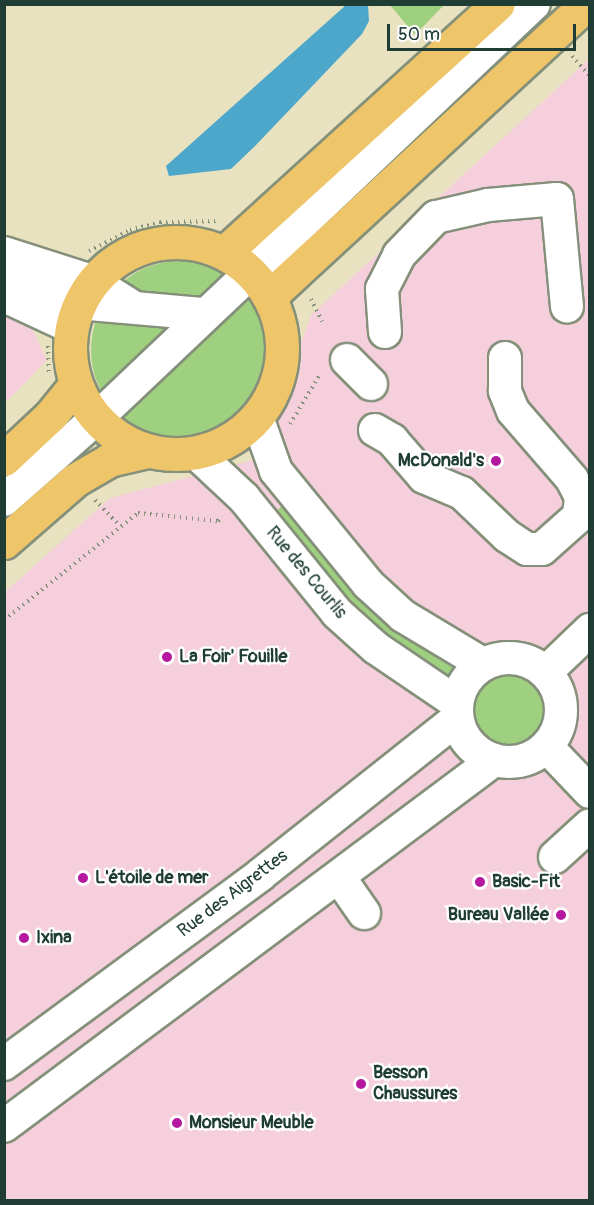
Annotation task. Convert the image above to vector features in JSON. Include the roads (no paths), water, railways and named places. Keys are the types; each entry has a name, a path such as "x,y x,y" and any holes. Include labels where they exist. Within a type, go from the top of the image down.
{"main road":[{"path":"224,253 498,4"},
{"path":"269,297 587,4"},
{"path":"4,459 51,415 69,356 74,300 113,261 139,247 167,241 197,243 224,253 250,271 269,297 280,325 282,359 270,398 257,417 219,446 196,453 147,451 109,460 75,480 4,542"},
{"path":"59,384 119,439 147,451"}],"street":[{"path":"4,500 96,419 534,4"},
{"path":"385,332 382,288 399,255 436,218 488,205 557,199 567,307"},
{"path":"4,253 74,300"},
{"path":"4,278 74,300"},
{"path":"4,296 74,300 205,314"},
{"path":"375,430 392,440 424,477 462,493 507,536 527,549 542,549 579,516 581,497 572,479 513,411 505,391 505,358"},
{"path":"347,360 371,384"},
{"path":"257,417 276,471 368,584 412,622 483,664 515,658 546,672 556,685 562,709 557,733 548,747 517,762 484,757 462,733 457,711"},
{"name":"Rue des Courlis","path":"196,453 244,498 337,613 376,648 457,711"},
{"path":"546,672 590,630"},
{"name":"Rue des Aigrettes","path":"4,1064 260,875 457,711 470,674 483,664"},
{"path":"548,747 590,792"},
{"path":"4,1126 494,760"},
{"path":"555,857 590,825"},
{"path":"339,877 364,914"}],"water":[{"path":"346,5 368,5 369,21 362,34 255,146 231,169 169,176 166,166"}],"place":[{"name":"McDonald's","path":"496,461"},
{"name":"La Foir' Fouille","path":"167,657"},
{"name":"L'étoile de mer","path":"83,878"},
{"name":"Basic-Fit","path":"480,882"},
{"name":"Bureau Vallée","path":"561,915"},
{"name":"Ixina","path":"24,938"},
{"name":"Besson Chaussures","path":"361,1084"},
{"name":"Monsieur Meuble","path":"177,1123"}]}
